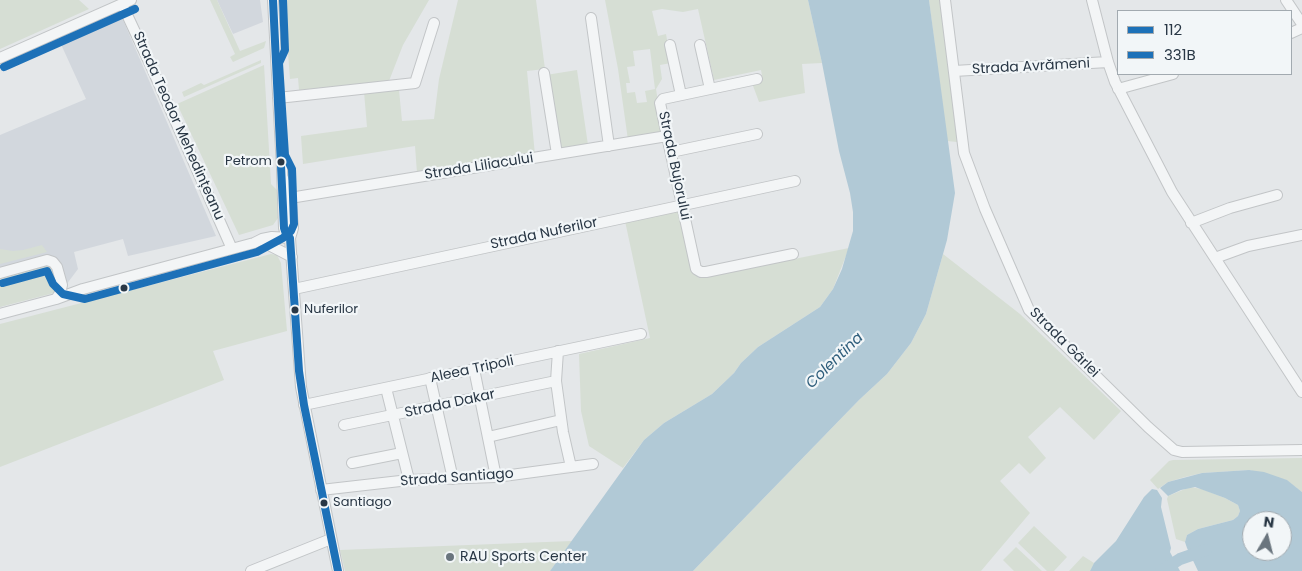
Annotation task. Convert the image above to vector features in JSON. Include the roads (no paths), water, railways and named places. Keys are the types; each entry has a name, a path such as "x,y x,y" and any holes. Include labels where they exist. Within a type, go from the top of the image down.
{"street":[{"path":"0,58 128,1 135,0"},
{"path":"273,0 284,224 286,234 290,238"},
{"name":"Strada Gârlei","path":"945,0 964,153 984,209 1026,304 1033,314 1174,450 1182,452 1302,450"},
{"path":"1092,0 1108,62 1118,89 1172,192 1302,392"},
{"path":"1286,0 1301,22 1292,32"},
{"name":"Strada Teodor Mehedințeanu","path":"128,1 148,58 232,249"},
{"path":"591,18 609,146"},
{"path":"278,98 415,82 434,24"},
{"path":"670,45 681,95"},
{"path":"700,45 710,89"},
{"name":"Strada Avrămeni","path":"954,72 1108,62"},
{"path":"544,73 558,154"},
{"path":"1118,89 1169,75"},
{"name":"Strada Bujorului","path":"757,79 663,98 661,101 667,136 696,269 706,272 793,254"},
{"path":"671,152 757,134"},
{"name":"Strada Liliacului","path":"290,198 667,136"},
{"path":"283,178 290,198 293,228 290,238 298,363 304,405 338,571"},
{"name":"Strada Nuferilor","path":"294,289 795,181"},
{"path":"1191,223 1230,208 1276,195"},
{"path":"261,242 284,224"},
{"path":"1215,258 1248,246 1302,235"},
{"path":"0,314 56,299 83,289 261,242 272,237 290,238"},
{"path":"261,242 292,257"},
{"path":"0,272 50,260 56,264 61,278 62,288 56,299"},
{"path":"61,278 69,286 83,289"},
{"name":"Aleea Tripoli","path":"304,405 641,334"},
{"path":"558,351 556,381 561,420 571,467"},
{"path":"474,369 496,477"},
{"path":"430,378 453,479"},
{"name":"Strada Dakar","path":"344,426 556,381"},
{"path":"386,388 409,480"},
{"path":"488,437 561,420"},
{"path":"352,463 402,453"},
{"name":"Strada Santiago","path":"321,490 409,480 496,477 594,464"},
{"path":"250,571 331,539"}],"water":[{"path":"808,0 929,0 955,193 947,240 926,314 911,343 887,374 859,400 693,571 550,571 644,440 664,423 712,394 758,347 820,307 833,289 842,269 853,231 853,212"},
{"path":"1249,470 1264,472 1287,480 1302,492 1302,571 1198,571 1185,542 1187,535 1198,529 1233,520 1240,511 1238,505 1195,487 1181,490 1168,496 1160,488 1168,482 1202,473"},
{"path":"1152,489 1157,490 1162,498 1161,507 1171,548 1170,552 1180,571 1090,571 1094,563 1116,541 1144,497"}],"waterway":[{"name":"Colentina","path":"1161,571 1180,559 1206,550"}],"place":[{"name":"Petrom","path":"281,162"},
{"name":"Nuferilor","path":"295,310"},
{"name":"Santiago","path":"324,503"},
{"name":"RAU Sports Center","path":"450,557"}]}
